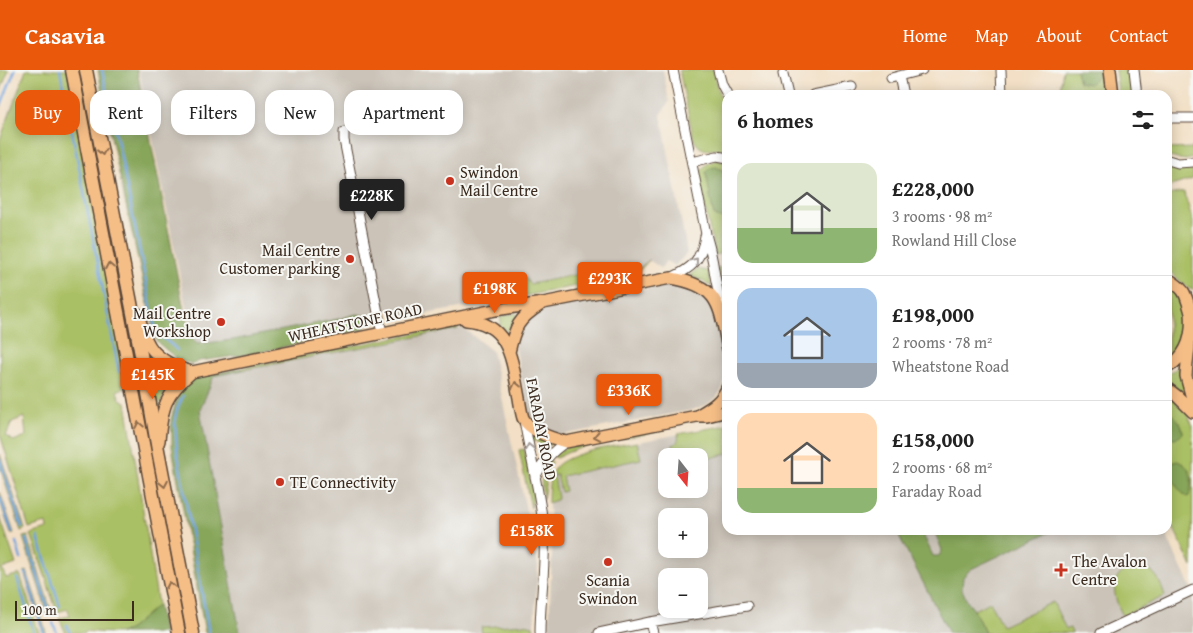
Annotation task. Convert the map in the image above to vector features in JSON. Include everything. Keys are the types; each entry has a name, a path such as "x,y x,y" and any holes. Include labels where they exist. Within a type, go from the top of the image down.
{"highway":[{"path":"72,70 179,633"},
{"path":"86,70 193,633"}],"main road":[{"path":"1110,70 1112,90"},
{"name":"WHEATSTONE ROAD","path":"192,372 495,310 543,303 671,278 689,281 702,288 712,296 720,308"},
{"path":"126,281 147,342 151,348 168,363 192,372 176,387 166,402 161,418 158,450"},
{"path":"1172,282 1188,294 1193,327 1186,376 1193,402"},
{"name":"FARADAY ROAD","path":"509,352 519,322 543,303"},
{"path":"720,308 722,318"},
{"name":"FARADAY ROAD","path":"454,319 473,320 490,326 498,334 509,352 523,418"},
{"path":"1172,364 1184,354 1190,343"},
{"path":"1172,392 1193,412"},
{"path":"697,416 722,398"},
{"path":"523,418 541,434 566,442 697,416 722,413"}],"street":[{"path":"674,70 714,268 720,308"},
{"path":"718,70 724,90"},
{"path":"901,90 895,77 922,70"},
{"path":"1001,70 1002,90"},
{"path":"1134,70 1136,90"},
{"path":"783,74 787,90"},
{"path":"840,90 852,87"},
{"path":"1172,118 1193,118"},
{"path":"344,135 382,333"},
{"path":"692,162 711,157 722,157"},
{"path":"1172,161 1178,163 1193,162"},
{"name":"WHEATSTONE ROAD","path":"671,278 688,269 696,262 704,247 706,234"},
{"name":"FARADAY ROAD","path":"523,418 540,504 544,542 544,578 540,633"},
{"path":"534,477 548,455 566,442"},
{"path":"1101,633 1193,590"},
{"path":"599,633 650,622 747,606"},
{"path":"650,622 653,633"}],"shaded area":[{"name":"Swindon Mail Centre","path":"139,70 663,70 669,102 661,115 687,253 675,266 666,261 661,268 649,260 641,267 623,276 596,281 589,272 530,284 525,278 498,284 484,304 407,317 396,315 389,310 374,313 370,322 361,327 206,359 193,339 152,135 161,135 161,90 143,90"},
{"path":"673,284 692,286 709,299 713,308 722,352 722,389 716,398 706,405 692,410 561,435 543,430 530,417 528,412 515,345 524,321 541,310"},
{"path":"463,328 492,351 538,566 535,633 240,633 200,410 214,376"},
{"path":"722,426 722,535 899,535 949,633 550,633 552,553 548,493 555,467 565,460 582,453"},
{"path":"912,535 1166,535 1193,593 1193,633 961,633"}],"green space":[{"path":"0,70 9,70 0,92"},
{"path":"26,70 68,70 72,90 19,90"},
{"path":"77,70 81,70 90,117 90,135 93,135 189,633 184,633"},
{"path":"98,70 137,70 141,90 102,90"},
{"path":"679,70 714,70 716,84 722,98 722,150 702,148 694,140"},
{"path":"1063,70 1076,70 1079,82 1097,78 1100,70 1105,70 1107,90 1060,90"},
{"path":"1076,70 1100,70 1097,78 1089,84 1079,82"},
{"path":"1115,70 1130,70 1133,90 1118,90"},
{"path":"15,100 15,135 80,135 80,133 125,371 122,375 124,388 117,391 120,399 126,402 158,605 135,625 121,633 85,631 85,633 66,633 59,618 70,616 68,609 57,612 31,534 47,529 46,523 29,528 0,434 0,140","holes":["24,417 26,436 13,441 6,436 12,422"]},
{"path":"111,135 150,135 184,310 191,337 197,344 233,340 357,314 366,316 364,329 252,354 199,361 193,364 178,360 157,342"},
{"path":"1193,148 1193,158 1186,160 1172,158 1172,149"},
{"path":"717,160 722,162 722,171 706,175 715,216 722,219 722,237 719,238 722,253 715,255 699,178 701,171"},
{"path":"1193,166 1193,179 1172,186 1172,169"},
{"path":"716,167 722,170 722,219 715,216 713,212 706,172 710,168"},
{"path":"1184,192 1193,222 1193,290 1188,288 1172,274 1172,194"},
{"path":"649,260 634,275 508,299 492,293 498,284 525,278 530,284 590,272 596,281 611,278 631,273"},
{"path":"722,267 722,294 717,268"},
{"path":"698,269 708,271 711,285 691,276"},
{"path":"632,278 578,292 577,289"},
{"path":"1172,289 1182,302 1186,323 1182,343 1172,357"},
{"path":"516,313 517,315 507,332 499,324 501,322 500,317"},
{"path":"457,325 458,329 243,370 242,368"},
{"path":"146,351 163,366 181,374 167,389 157,408"},
{"path":"1181,367 1186,394 1172,384 1172,371"},
{"path":"242,368 243,370 214,376 200,410 240,633 205,633 172,447 171,419 179,392 194,378"},
{"path":"1172,398 1187,414 1193,426 1192,567 1172,524 1172,437 1183,433 1179,422 1172,414"},
{"path":"1172,414 1181,424 1183,433 1179,437 1172,437"},
{"path":"722,426 722,455 708,459 708,448 674,448 673,445 678,441 678,434"},
{"path":"653,430 659,431 586,446 556,458 553,456 565,448"},
{"path":"533,434 550,443 550,445 545,449 536,441 532,441 531,435"},
{"path":"637,442 641,459 562,476 565,491 561,492 557,475 554,475 558,498 548,503 551,477 554,469 560,463 580,454"},
{"path":"524,449 533,495 531,508 519,450"},
{"path":"0,454 25,529 21,531 0,467"},
{"path":"549,460 552,462 547,474 543,500 542,479"},
{"path":"1177,461 1182,463 1189,471 1191,480 1189,496 1187,497 1172,477 1172,463"},
{"path":"0,492 14,533 11,534 0,502"},
{"path":"0,517 16,564 2,569 6,578 20,574 39,633 0,633"},
{"path":"899,535 923,535 933,556 939,556 942,550 936,535 1043,535 971,569 963,577 962,589 985,633 949,633"},
{"path":"28,536 52,614 48,615 23,537"},
{"path":"1133,568 1151,571 1158,579 1165,596 1123,616 1117,602 1114,587 1119,575"},
{"path":"27,571 46,633 43,633 24,572"},
{"path":"990,602 1002,626 1053,602 1066,629 1070,628 1072,633 985,633 974,610"},
{"path":"158,605 164,633 120,633 130,629"},
{"path":"525,624 533,626 534,633 482,633 481,627"}],"waterway":[{"path":"0,108 15,70"},
{"path":"60,70 119,372"},
{"path":"102,70 156,332 177,350"},
{"path":"183,396 175,419 177,450 209,633"},
{"path":"0,460 22,527"},
{"path":"0,497 12,532"},
{"path":"38,537 60,606"},
{"path":"26,539 49,611"},
{"path":"16,542 21,559"},
{"path":"26,573 44,633"},
{"path":"17,578 34,633"},
{"path":"53,623 57,633"},
{"path":"67,625 70,633"}],"place":[{"name":"Swindon Mail Centre","path":"450,181"},
{"name":"Mail Centre Customer parking","path":"350,259"},
{"name":"Mail Centre Workshop","path":"221,322"},
{"name":"TE Connectivity","path":"280,482"},
{"name":"Scania Swindon","path":"608,562"},
{"name":"The Avalon Centre","path":"1061,570"}]}
